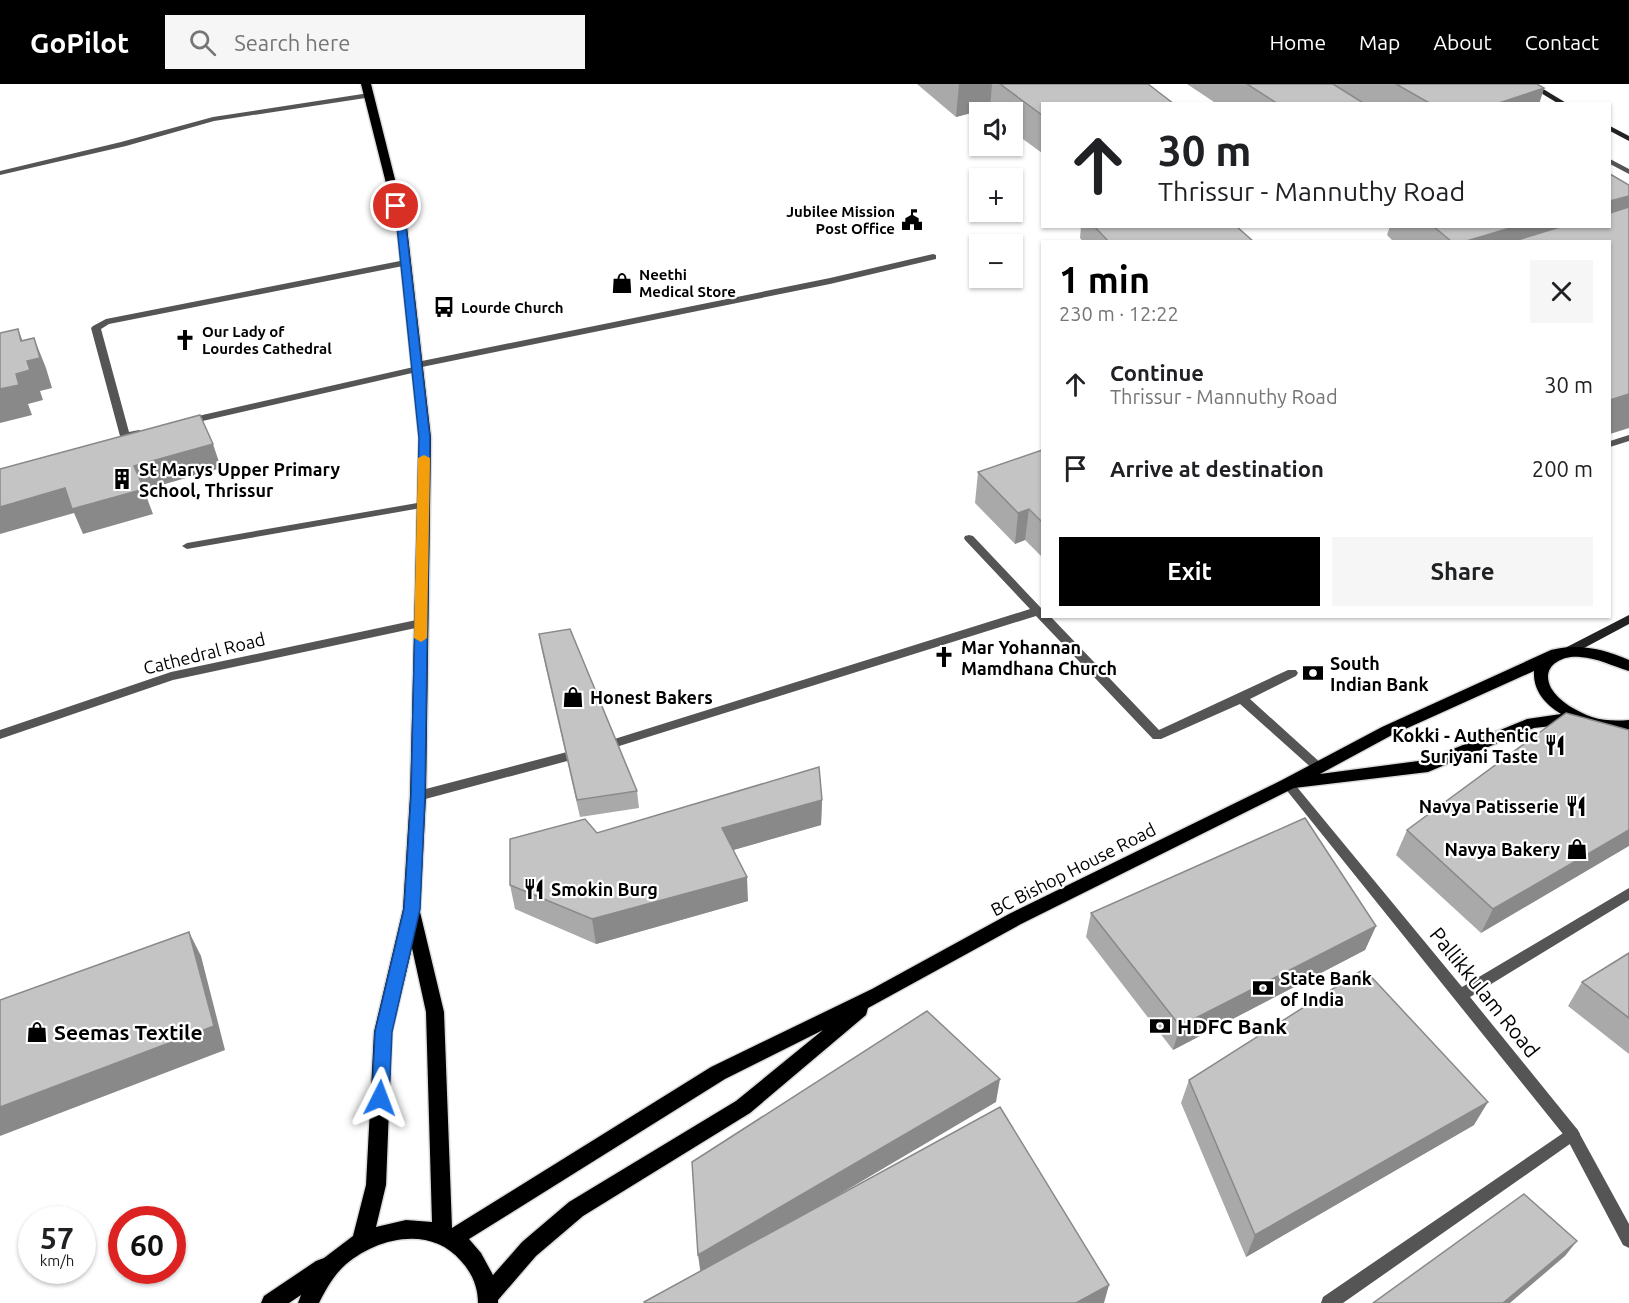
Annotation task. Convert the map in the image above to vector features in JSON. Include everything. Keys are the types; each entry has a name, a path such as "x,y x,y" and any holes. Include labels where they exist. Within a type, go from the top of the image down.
{"main road":[{"path":"1530,84 1562,102"},
{"path":"362,1242 376,1185 384,1032 412,909 418,796 424,438 402,227 367,90"},
{"path":"1611,128 1626,136"},
{"path":"1567,652 1629,619"},
{"path":"1567,652 1599,654 1629,666"},
{"name":"BC Bishop House Road","path":"878,994 1015,919 1288,784 1387,731 1567,652"},
{"path":"1547,660 1542,670 1541,682 1548,695 1578,718 1629,739"},
{"path":"1288,784 1428,766 1532,723 1578,718"},
{"path":"1597,724 1629,726"},
{"path":"412,909 435,1012 447,1236"},
{"path":"447,1236 718,1073 878,994"},
{"path":"488,1300 529,1249 576,1209 743,1107 878,994"},
{"path":"271,1303 362,1242 389,1231 416,1228 447,1236 469,1253 482,1273 488,1300"},
{"path":"308,1303 317,1283 336,1260"}],"street":[{"path":"0,173 123,144 213,119 367,90"},
{"path":"1611,162 1629,172"},
{"path":"170,426 417,367 933,257"},
{"path":"125,436 96,328 106,322 405,263"},
{"path":"114,439 147,431"},
{"path":"1611,444 1629,438"},
{"path":"187,546 423,505"},
{"path":"612,744 1041,615 969,538"},
{"path":"1044,618 1157,736 1292,673"},
{"name":"Cathedral Road","path":"0,735 171,676 421,623"},
{"path":"1242,698 1319,768"},
{"path":"418,796 567,757"},
{"name":"Pallikkulam Road","path":"1288,784 1461,994 1572,1134 1629,1240"},
{"path":"1461,994 1629,893"},
{"path":"1329,1303 1572,1134"}],"building":[{"path":"1000,84 1148,84 1171,102 1041,102 1041,114"},
{"path":"1247,84 1333,84 1362,102 1275,102"},
{"path":"1396,84 1537,84 1544,88 1502,102 1428,102"},
{"path":"1611,175 1629,185 1629,196 1611,201"},
{"path":"1629,207 1629,394 1611,400 1611,240 1518,240 1556,228 1611,228 1611,213"},
{"path":"1096,228 1238,228 1252,240 1107,240"},
{"path":"1435,228 1510,228 1470,240 1450,240"},
{"path":"18,329 21,341 34,338 40,358 27,361 30,370 16,374 19,385 0,389 0,333"},
{"path":"200,415 213,444 134,466 144,489 72,509 65,488 0,507 0,469"},
{"path":"1041,450 1041,521 1029,509 1018,513 978,472"},
{"name":"Honest Bakers","path":"570,629 637,791 577,800 539,634"},
{"path":"1566,713 1629,730 1629,830 1493,909 1407,830"},
{"path":"819,767 822,800 722,828 747,877 592,919 510,885 510,839 585,819 597,833"},
{"path":"1305,818 1376,926 1180,1026 1091,913"},
{"path":"189,932 214,1026 0,1107 0,1000"},
{"path":"1629,953 1629,1018 1582,982"},
{"path":"1364,969 1488,1102 1255,1235 1189,1080"},
{"path":"927,1011 1000,1079 698,1255 692,1162"},
{"path":"1000,1107 1109,1285 1076,1303 644,1302"},
{"path":"1524,1194 1577,1241 1503,1303 1373,1303"}],"slow traffic":[{"path":"421,638 424,458"}],"place":[{"name":"Jubilee Mission Post Office","path":"912,220"},
{"name":"Neethi Medical Store","path":"622,283"},
{"name":"Lourde Church","path":"444,307"},
{"name":"Our Lady of Lourdes Cathedral","path":"185,340"},
{"name":"St Marys Upper Primary School, Thrissur","path":"122,479"},
{"name":"Mar Yohannan Mamdhana Church","path":"944,657"},
{"name":"South Indian Bank","path":"1313,673"},
{"name":"Honest Bakers","path":"573,697"},
{"name":"Kokki - Authentic Suriyani Taste","path":"1555,745"},
{"name":"Navya Patisserie","path":"1576,806"},
{"name":"Navya Bakery","path":"1577,849"},
{"name":"Smokin Burg","path":"534,889"},
{"name":"State Bank of India","path":"1263,988"},
{"name":"HDFC Bank","path":"1160,1026"},
{"name":"Seemas Textile","path":"37,1032"}],"route":[{"path":"380,1098 384,1032 412,909 418,796 424,438 402,227 396,206"}]}
